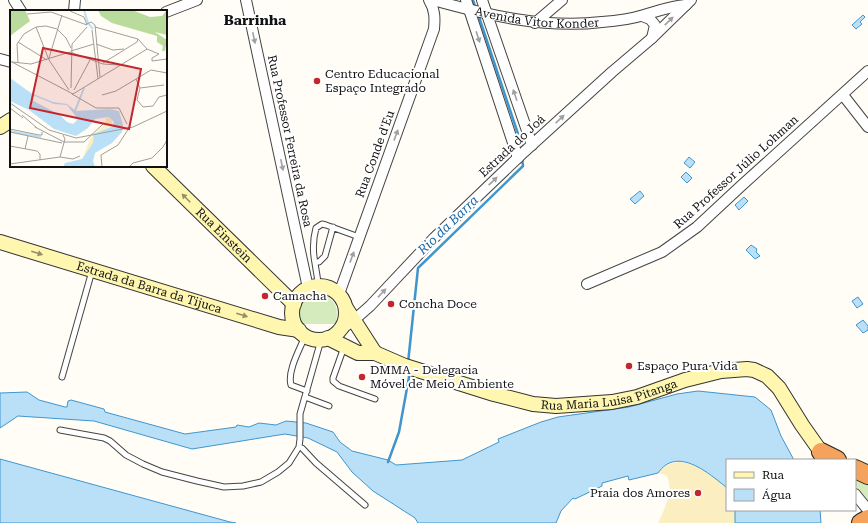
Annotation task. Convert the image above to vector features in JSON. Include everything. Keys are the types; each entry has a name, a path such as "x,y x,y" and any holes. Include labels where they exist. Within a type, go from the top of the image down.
{"highway":[{"path":"824,456 834,459"},
{"path":"856,469 868,475"},
{"path":"856,476 868,475"},
{"path":"861,523 868,519"}],"street":[{"path":"14,0 20,10"},
{"path":"167,12 197,0"},
{"name":"Rua Professor Ferreira da Rosa","path":"246,0 313,287"},
{"name":"Rua Conde d'Eu","path":"339,294 434,29 435,16 433,7 429,0"},
{"name":"Avenida Vitor Konder","path":"433,0 471,11 535,23 586,24 642,16 688,3"},
{"path":"466,0 471,11 519,157"},
{"path":"482,0 485,14 531,146"},
{"path":"535,23 562,0"},
{"name":"Estrada do Joá","path":"329,336 354,320 370,306 434,238 519,157 612,72 652,38 688,3"},
{"path":"642,16 650,19 655,25 652,38"},
{"path":"0,59 10,62"},
{"name":"Rua Professor Júlio Lohman","path":"587,284 662,252 697,227 843,95 868,70"},
{"path":"843,95 868,126"},
{"path":"0,126 10,121"},
{"name":"Rua Einstein","path":"154,167 294,304"},
{"name":"Estrada da Barra da Tijuca","path":"0,242 302,333"},
{"path":"346,308 345,321 329,336 316,340 302,333 293,318 294,304 299,295 313,287 330,288 339,294 344,301 346,308 375,354"},
{"name":"Rua Maria Luisa Pitanga","path":"329,336 358,353 375,354 408,367 512,400 556,406 637,397 685,380 715,372 747,369 767,376 774,381 824,456"},
{"path":"358,353 366,340"},
{"path":"856,495 868,510"}],"lane":[{"path":"313,287 318,279 315,262 316,228 322,224 360,237"},
{"path":"315,262 319,262 325,256 333,227"},
{"path":"62,377 92,270"},
{"path":"302,333 289,380 291,385 307,391"},
{"path":"60,430 104,438 110,441 126,455 149,467 183,478 224,487 243,486 261,482 278,472 289,463 299,447 300,414 307,391 329,336"},
{"path":"345,346 333,381 339,386 375,399"},
{"path":"305,397 329,406"},
{"path":"299,447 302,448 316,463 365,505"}],"green space":[{"path":"314,294 326,296 334,303 337,312 335,324 301,324 299,314 300,306 305,299"},
{"path":"856,479 868,480 868,501 856,486"}],"sand":[{"name":"Praia dos Amores","path":"680,462 693,465 711,475 726,487 726,511 735,511 735,523 658,523 668,499 669,486 666,475 658,473 663,468 673,463"}],"water":[{"path":"863,15 865,17 860,22 862,24 856,29 852,25"},
{"path":"689,157 695,162 690,168 684,163"},
{"path":"686,172 692,178 687,183 681,177"},
{"path":"640,191 644,196 635,204 630,199"},
{"path":"744,197 748,201 739,210 735,205"},
{"path":"751,245 757,249 756,252 760,256 755,259 746,250"},
{"path":"858,297 863,304 857,308 852,301"},
{"path":"863,320 868,326 868,330 863,333 856,325"},
{"path":"698,391 755,397 771,410 781,436 793,459 726,459 726,487 712,476 693,465 684,462 674,462 666,465 658,473 629,480 628,476 602,483 602,486 575,499 573,498 561,511 556,523 418,523 415,518 373,491 352,472 337,452 308,438 285,434 192,449 94,421 18,416 0,428 0,393 27,392 39,400 65,407 67,407 68,401 71,400 104,409 105,412 185,434 236,427 237,425 249,427 259,423 276,425 286,421 306,423 333,432 340,442 352,451 388,460 396,465 462,460 499,442 498,439 541,422 558,417 629,407 677,394"},
{"path":"0,459 230,522 236,523 0,523"},
{"path":"735,511 820,511 821,523 735,523"}],"waterway":[{"name":"Rio da Barra","path":"473,0 476,9"},
{"name":"Rio da Barra","path":"478,14 522,149"},
{"name":"Rio da Barra","path":"408,363 418,268 523,166 522,158"},
{"name":"Rio da Barra","path":"388,462 399,432 409,377 408,372"}],"place":[{"name":"Centro Educacional Espaço Integrado","path":"317,81"},
{"name":"Camacha","path":"265,296"},
{"name":"Concha Doce","path":"391,304"},
{"name":"Espaço Pura Vida","path":"629,366"},
{"name":"DMMA - Delegacia Móvel de Meio Ambiente","path":"362,377"},
{"name":"Praia dos Amores","path":"698,493"}],"district":[{"name":"Barrinha","path":"255,20"}]}
